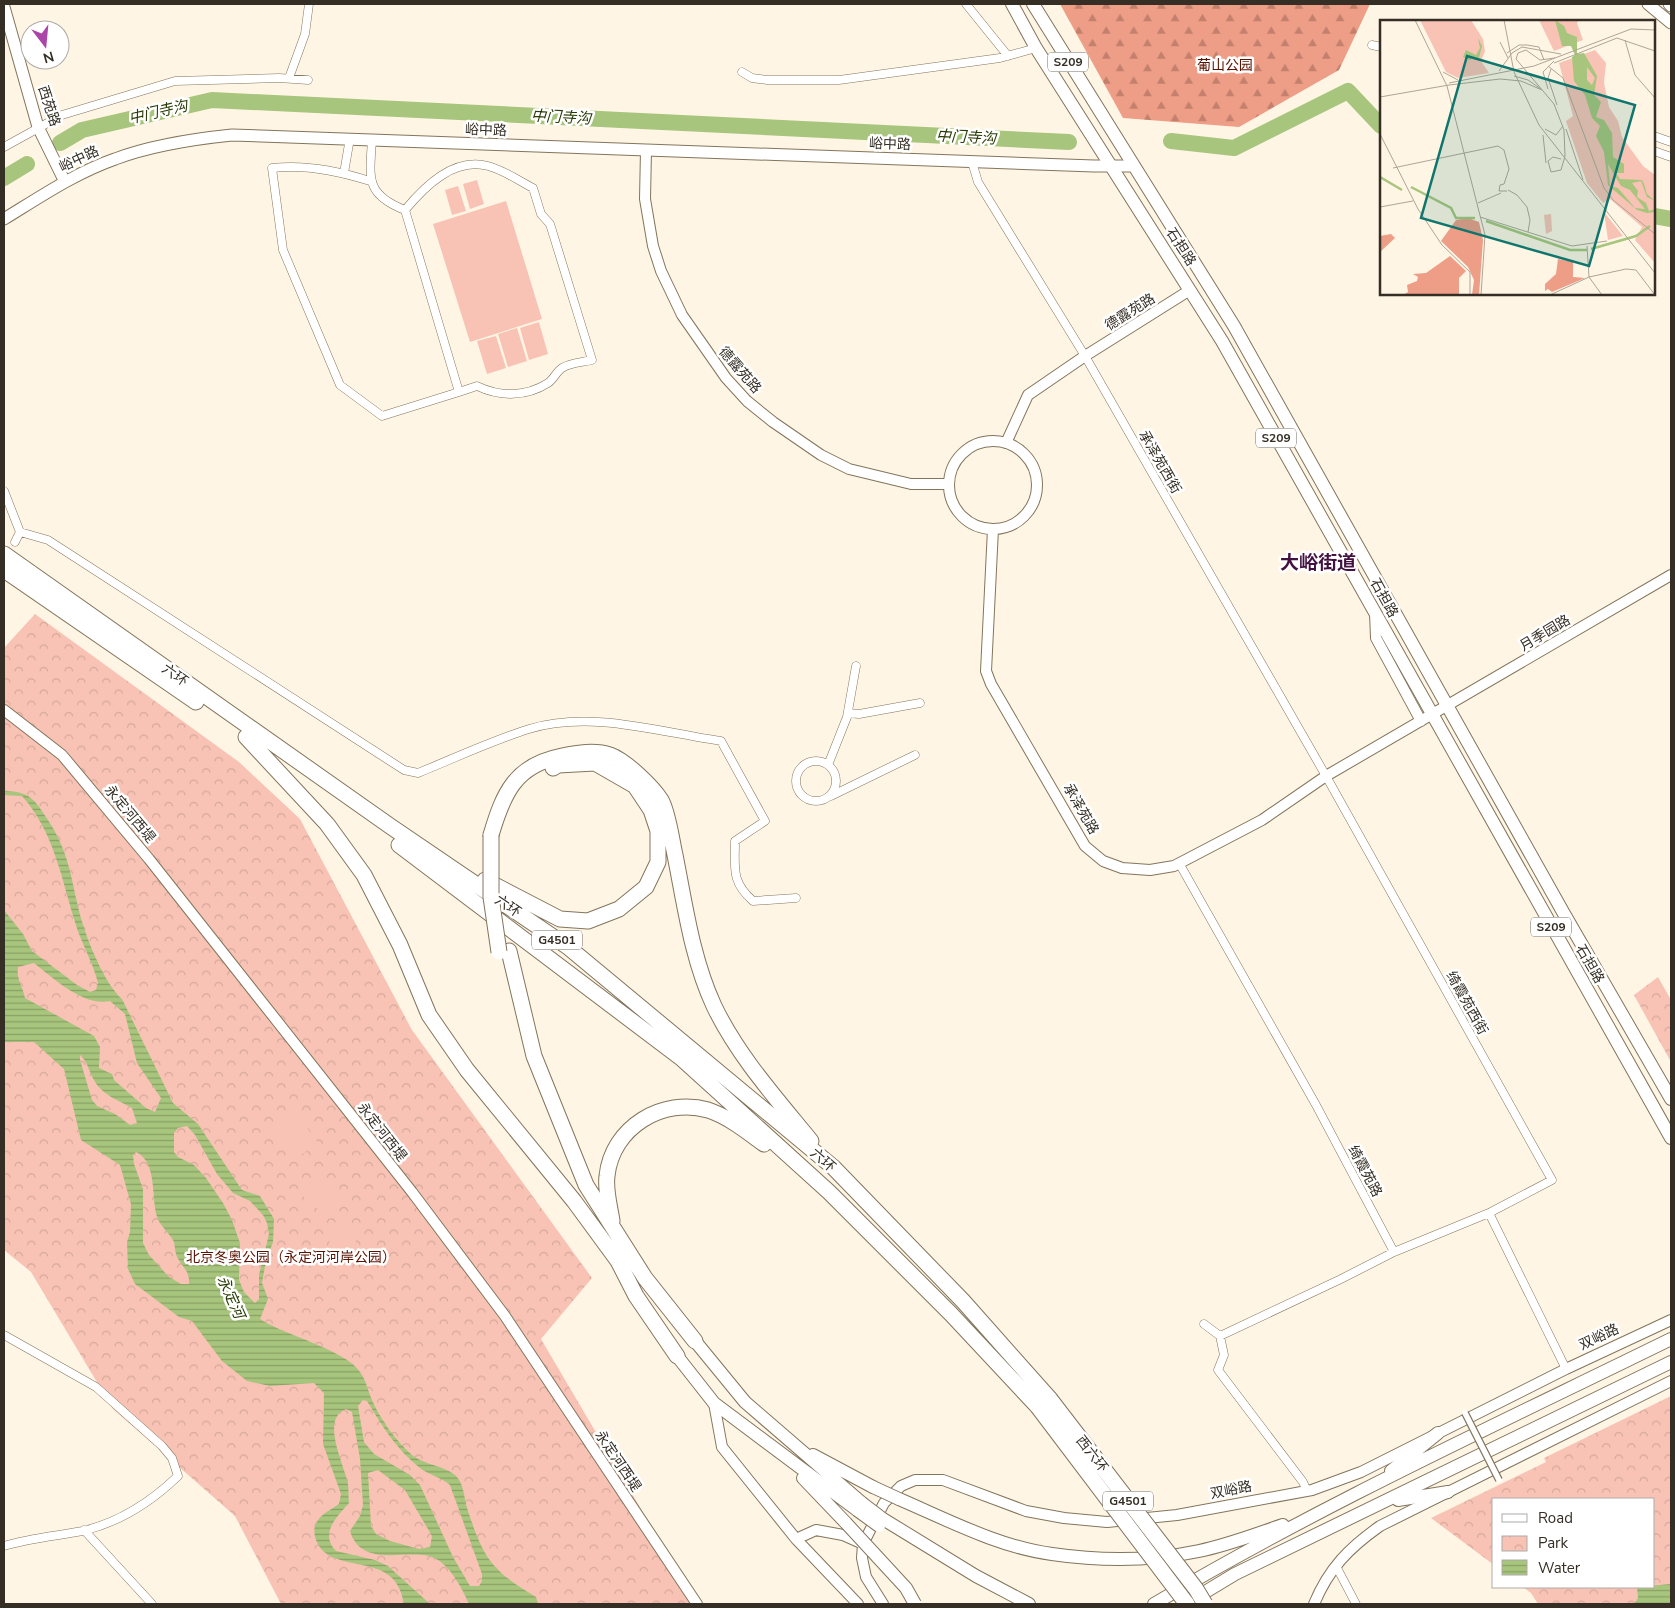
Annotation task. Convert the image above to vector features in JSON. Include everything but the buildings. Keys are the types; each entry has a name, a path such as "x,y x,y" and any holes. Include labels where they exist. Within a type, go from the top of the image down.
{"highway":[{"name":"六环","path":"4,554 390,826 568,947 833,1167 964,1301 1044,1403"},
{"name":"六环","path":"4,570 246,736 436,870 681,1058 830,1192 951,1314 1044,1403"},
{"path":"246,736 327,824 359,867 400,946 429,1015 467,1070 574,1201 618,1261"},
{"path":"677,1356 636,1296 618,1261 551,1129 526,1060 504,952 495,835 501,800 513,782 529,769 551,758 581,752 610,755 636,773 662,801 692,941 709,996 727,1033 833,1167"},
{"path":"390,826 534,907 560,919 588,921 620,909 646,887 658,862 658,831 651,810 635,786 595,763 558,765 534,777 518,791 495,835"},
{"path":"504,952 534,1056 586,1185 645,1278 696,1341"},
{"path":"613,1228 607,1176 614,1150 626,1132 645,1117 679,1106 708,1110 734,1122 830,1192"},
{"name":"西六环","path":"1044,1403 1186,1604"},
{"name":"西六环","path":"1044,1403 1196,1589 1205,1604"}],"main road":[{"name":"石担路","path":"1012,4 1036,48 1222,341 1671,1138"},
{"name":"石担路","path":"1034,4 1234,326 1563,912 1671,1099"},
{"path":"1648,4 1671,23"},
{"name":"西苑路","path":"4,7 38,127 65,182"},
{"name":"峪中路","path":"4,219 65,182 116,158 186,141 241,135 972,162 1134,166"},
{"path":"1154,1604 1226,1561 1314,1515 1671,1338"},
{"path":"696,1341 745,1402 859,1507"},
{"path":"677,1356 714,1403 777,1450 881,1523 1011,1604"},
{"path":"1186,1604 1235,1574 1671,1362"},
{"path":"1374,1486 1438,1433"},
{"path":"790,1442 899,1499 1011,1544 1051,1554 1126,1559 1200,1551 1314,1515"},
{"path":"777,1450 906,1588 915,1604"},
{"path":"1383,1502 1448,1492"},
{"path":"974,1580 1030,1604"}],"street":[{"path":"289,78 305,34 309,4"},
{"path":"966,4 1008,56"},
{"path":"1372,45 1380,47"},
{"path":"742,72 752,78 766,80 839,80 1008,56 1036,48"},
{"path":"4,147 62,115 174,81 289,78 308,80"},
{"path":"1655,136 1671,142"},
{"path":"344,173 350,138"},
{"path":"370,181 372,139"},
{"name":"德露苑路","path":"646,150 644,199 653,246 661,271 682,314 726,378 747,401 773,422 821,455 849,469 911,484 948,484"},
{"path":"1655,151 1671,157"},
{"name":"承泽苑西街","path":"972,162 978,182 1085,356 1326,776"},
{"path":"405,210 433,180 451,171 474,164 489,166 533,188 541,214 550,224 592,360 562,368 550,382 536,389 516,394 496,394 477,386 459,392 382,416 340,385 283,250 272,168 314,168 344,173 370,181 382,198 405,210 459,392"},
{"name":"德露苑路","path":"1006,443 1028,395 1085,356 1190,290"},
{"path":"982,442 1006,443 1023,452 1032,464 1037,478 1036,494 1031,508 1021,519 1008,527 993,529 972,524 956,510 950,498 948,484 951,470 958,457 969,448 982,442"},
{"path":"4,491 20,532 15,542"},
{"name":"承泽苑路","path":"993,529 986,670 991,684 1085,846 1103,861 1122,868 1150,870 1179,863 1262,820 1326,776 1433,715"},
{"path":"20,532 48,540 404,770 418,773 530,729 568,722 617,723 721,741 765,821 735,841 734,871 740,890 753,901 796,898"},
{"name":"月季园路","path":"1433,715 1671,575"},
{"path":"1375,612 1376,638 1421,721"},
{"path":"828,765 848,712 856,666"},
{"path":"848,712 859,714 920,703"},
{"name":"永定河西堤","path":"4,710 62,755 149,859 412,1192 505,1316 697,1604"},
{"path":"827,798 832,794 836,782 835,776 828,765 815,761 808,763 798,772 796,785 803,796 814,801 827,798 915,755"},
{"name":"绮霞苑西街","path":"1326,776 1552,1180 1488,1213"},
{"name":"绮霞苑路","path":"1179,863 1316,1105 1394,1252"},
{"path":"1220,1336 1341,1280 1394,1252 1488,1213 1566,1369"},
{"name":"双峪路","path":"863,1544 884,1503 901,1486 916,1480 943,1480 1026,1511 1064,1518 1107,1522 1177,1515 1307,1491 1361,1472 1566,1369 1671,1320"},
{"path":"1204,1324 1220,1336 1224,1355 1218,1370 1303,1482 1307,1491"},
{"path":"4,1335 96,1387 162,1446 172,1458 178,1476 158,1495 112,1522 84,1530 4,1546"},
{"path":"1314,1604 1324,1580 1353,1545 1380,1526 1671,1381"},
{"path":"714,1403 722,1447 796,1539 858,1604"},
{"path":"1465,1413 1499,1480"},
{"path":"84,1530 152,1604"},
{"path":"796,1539 816,1530 843,1535 863,1544 862,1558 866,1577 883,1604"},
{"path":"1336,1566 1356,1604"}],"green space":[{"name":"葡山公园","path":"1060,4 1370,4 1339,70 1239,127 1123,118"},
{"path":"477,180 484,204 470,209 463,184"},
{"path":"458,186 466,211 452,215 445,190"},
{"path":"506,201 542,319 470,342 433,224"},
{"path":"539,322 548,354 529,360 520,328"},
{"path":"517,328 527,361 508,367 498,334"},
{"path":"496,336 506,368 487,374 477,341"},
{"name":"北京冬奥公园（永定河河岸公园）","path":"35,614 239,762 300,819 412,1030 592,1278 541,1339 697,1604 281,1604 235,1516 113,1409 31,1272 4,1250 4,648"},
{"path":"1658,977 1671,1000 1671,1062 1634,995"},
{"path":"295,1111 318,1143 295,1159 272,1127"},
{"path":"317,1172 348,1198 330,1219 299,1193"},
{"path":"332,1222 358,1225 352,1269 326,1266"},
{"path":"1671,1396 1671,1604 1538,1604 1531,1593 1524,1588 1655,1588 1655,1498 1492,1498 1492,1564 1431,1518 1546,1462 1544,1458"}],"water":[{"name":"永定河","path":"4,791 13,791 26,795 35,802 48,820 67,860 87,937 95,956 110,985 122,999 173,1103 198,1124 242,1190 260,1196 274,1219 273,1242 266,1261 262,1283 268,1299 260,1319 329,1350 353,1364 362,1375 379,1415 400,1443 412,1455 447,1470 459,1479 478,1539 490,1561 508,1579 536,1597 538,1604 469,1604 452,1574 438,1560 428,1556 377,1554 366,1551 357,1544 350,1531 360,1516 363,1505 360,1459 352,1412 346,1409 338,1414 334,1432 348,1484 349,1503 332,1525 329,1532 331,1544 336,1551 375,1560 388,1566 430,1604 404,1604 394,1579 385,1573 375,1568 330,1556 322,1550 316,1540 315,1525 322,1515 339,1504 341,1494 323,1444 324,1393 314,1383 270,1386 247,1381 222,1361 192,1321 179,1317 135,1284 128,1269 127,1242 130,1232 131,1204 120,1165 81,1140 64,1069 34,1042 4,1042 4,910 23,934 32,951 77,985 90,992 96,990 98,983 78,930 61,872 42,825 22,796 4,795","holes":["34,963 69,990 90,1000 110,1001 125,1014 137,1063 161,1098 155,1112 146,1108 114,1080 112,1074 99,1068 100,1047 94,1036 25,998 19,979 18,967","80,1055 101,1090 132,1108 137,1123 130,1125 115,1114 97,1106 92,1100","187,1126 195,1135 217,1174 233,1193 250,1201 263,1215 267,1223 269,1234 259,1275 259,1299 255,1303 244,1292 239,1280 240,1243 232,1220 206,1178 194,1165 178,1157 174,1152 174,1133 178,1128","136,1152 143,1157 148,1165 153,1183 158,1219 174,1242 177,1257 187,1273 189,1284 181,1284 169,1277 149,1255 143,1243 143,1189 134,1164 133,1155","363,1400 367,1401 391,1437 412,1461 450,1485 482,1574 482,1581 479,1586 470,1586 453,1557 420,1485 410,1475 374,1454 364,1442 358,1406","378,1470 405,1490 432,1536 430,1547 419,1549 390,1541 376,1534 371,1526 368,1473"]},
{"path":"1671,1584 1671,1604 1634,1604 1638,1598 1637,1588 1655,1588 1655,1585"}],"waterway":[{"name":"中门寺沟","path":"1171,141 1234,148 1348,91 1380,125"},
{"name":"中门寺沟","path":"60,143 82,130 212,100 1069,142"},
{"name":"中门寺沟","path":"4,178 27,164"},
{"name":"中门寺沟","path":"1655,216 1671,219"}],"district":[{"name":"大峪街道","path":"1318,563"}]}
